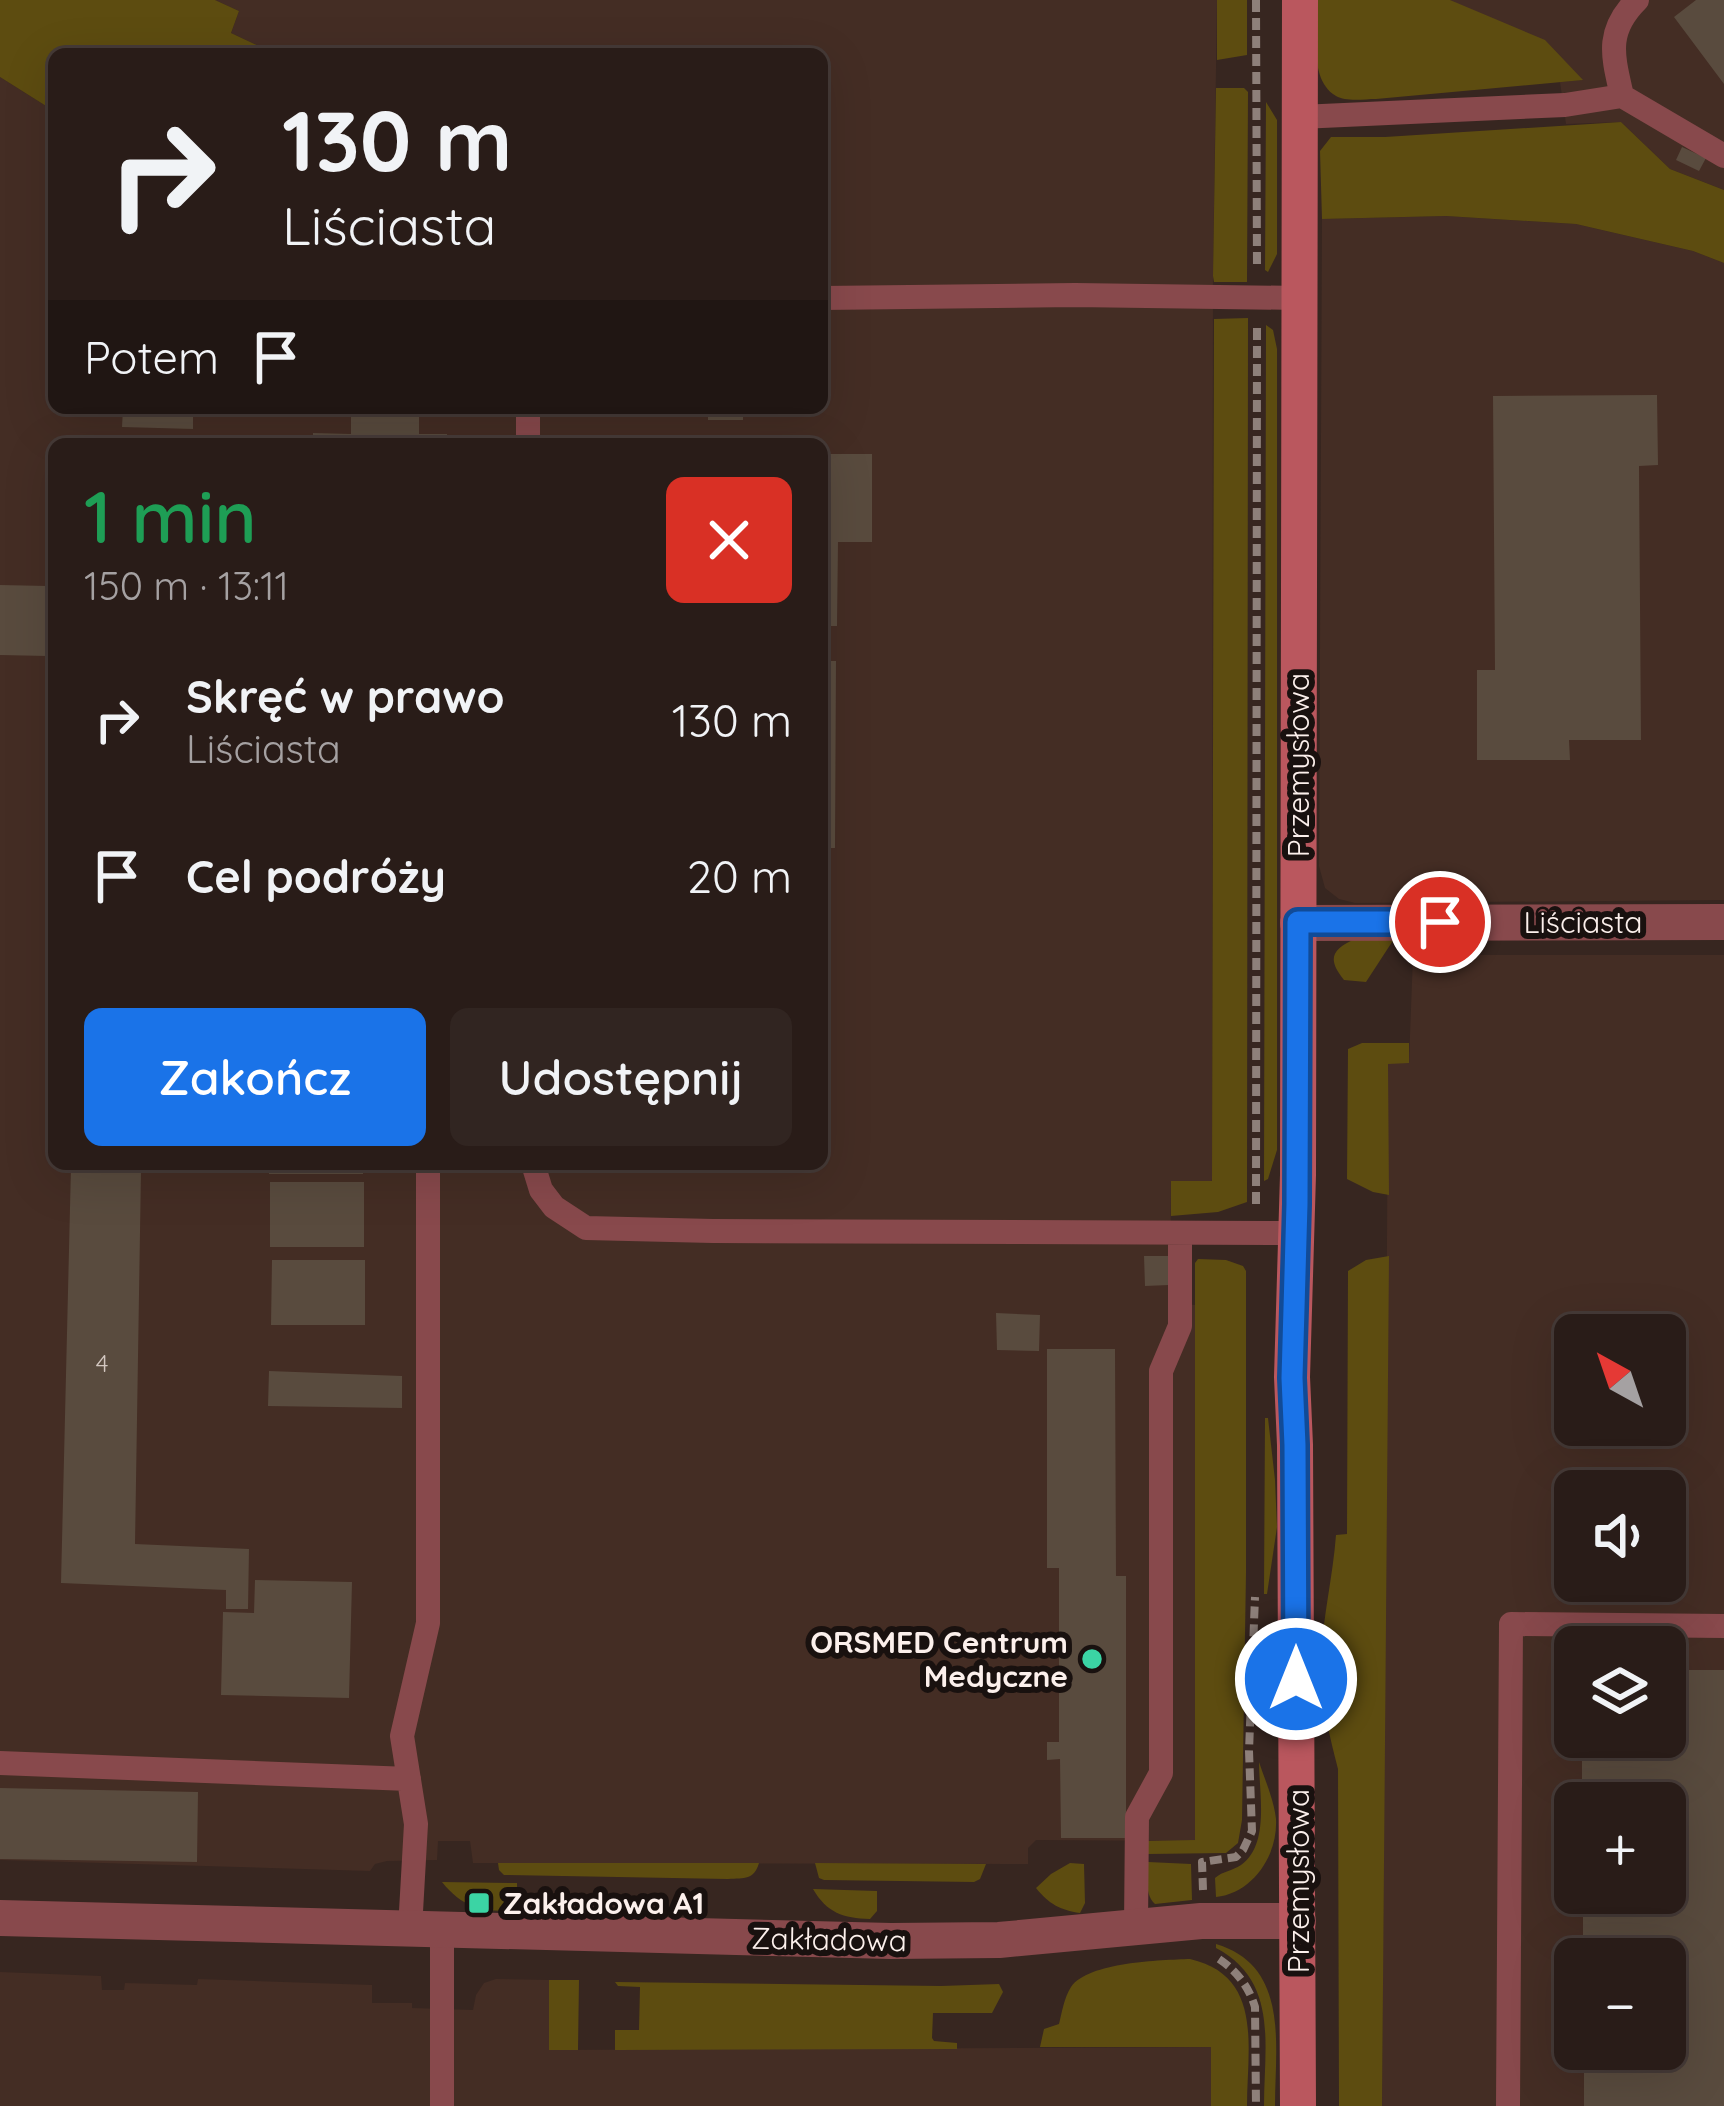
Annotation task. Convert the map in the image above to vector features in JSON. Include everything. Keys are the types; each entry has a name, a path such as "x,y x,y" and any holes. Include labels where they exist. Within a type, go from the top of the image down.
{"street":[{"name":"Przemysłowa","path":"1298,2106 1292,1378 1297,1233 1300,0"},
{"name":"Liściasta","path":"1298,922 1724,922"},
{"name":"Zakładowa","path":"0,1918 891,1941 999,1940 1201,1921 1298,1921"}],"lane":[{"path":"1622,96 1612,53 1622,15 1637,0"},
{"path":"1300,117 1565,105 1622,96 1724,156"},
{"path":"828,298 1298,298"},
{"path":"428,1170 428,1623 402,1736 416,1824 442,2106"},
{"path":"535,1170 541,1190 554,1207 586,1228 1297,1233"},
{"path":"1136,1926 1137,1817 1161,1773 1161,1371 1180,1326 1180,1233"},
{"path":"1508,2106 1511,1624 1724,1626"},
{"path":"0,1763 410,1779"}],"path":[{"path":"1256,0 1256,1233"},
{"path":"1256,1590 1249,1751 1252,1831 1236,1857 1202,1862 1201,1921 1203,1953 1229,1966 1250,1991 1256,2025 1256,2106"}],"shaded area":[{"path":"0,0 215,0 239,11 231,33 263,48 48,48 48,107 0,77"},
{"path":"215,0 1217,0 1212,1182 1171,1182 1170,1303 1196,1305 1195,1841 1036,1840 1028,1848 1028,1864 473,1863 470,1841 438,1841 437,1860 387,1861 370,1871 0,1860 0,77 48,107 48,414 828,414 828,48 263,48 231,33 239,11"},
{"path":"1217,0 1247,0 1247,55 1217,60"},
{"path":"1318,0 1450,0 1545,40 1583,80 1376,99 1340,98 1327,88 1318,66"},
{"path":"1450,0 1724,0 1724,190 1670,169 1621,122 1566,124 1560,82 1581,80"},
{"path":"1216,88 1248,92 1247,282 1214,282 1213,276"},
{"path":"1266,102 1277,120 1277,254 1268,272 1265,270"},
{"path":"1621,122 1670,169 1724,190 1724,263 1693,251 1576,224 1446,216 1322,219 1320,151 1331,137"},
{"path":"1446,216 1576,224 1693,251 1724,263 1724,900 1355,903 1325,888 1319,866 1322,219"},
{"path":"1248,318 1247,1202 1218,1212 1171,1216 1171,1181 1212,1181 1214,319"},
{"path":"1266,325 1273,330 1277,349 1277,1150 1264,1181"},
{"path":"1355,939 1394,939 1366,982 1344,980 1335,966 1334,955"},
{"path":"1413,955 1724,955 1724,2106 1382,2106 1388,1063 1409,1062"},
{"path":"1362,1043 1409,1043 1409,1063 1388,1064 1389,1195 1347,1179 1348,1049"},
{"path":"1389,1256 1382,2106 1339,2106 1338,1769 1323,1699 1321,1657 1336,1535 1347,1534 1348,1271 1366,1260"},
{"path":"1198,1259 1226,1260 1246,1271 1242,1820 1238,1843 1226,1853 1148,1854 1147,1841 1195,1840"},
{"path":"1265,1418 1277,1527 1267,1594 1264,1594"},
{"path":"1259,1762 1275,1812 1273,1846 1252,1880 1216,1897 1215,1878 1241,1865 1256,1845 1261,1818"},
{"path":"1148,1862 1191,1864 1192,1900 1155,1904 1148,1890"},
{"path":"498,1863 759,1863 751,1875 728,1879 504,1875"},
{"path":"815,1863 986,1864 974,1882 824,1880"},
{"path":"1070,1863 1084,1864 1085,1903 1080,1913 1055,1905 1036,1888"},
{"path":"442,1882 517,1883 517,1905 511,1911 472,1906"},
{"path":"813,1889 877,1891 877,1911 870,1919 844,1915 824,1904"},
{"path":"1216,1944 1240,1955 1267,1989 1276,2034 1275,2106 1264,2106 1265,2038 1259,1997 1250,1978"},
{"path":"1190,1959 1214,1968 1241,1998 1248,2038 1247,2106 1211,2106 1211,2047 1040,2047 1044,2029 1059,2024 1069,1991 1080,1979 1126,1964"},
{"path":"0,1972 101,1976 102,1990 124,1990 125,1983 197,1985 198,1979 372,1985 372,2003 473,2010 484,1983 549,1980 550,2050 1211,2047 1211,2106 0,2106"},
{"path":"549,1980 579,1980 578,2050 549,2050"},
{"path":"615,1982 999,1984 1003,1992 992,2013 933,2013 934,2041 957,2043 957,2049 615,2050 615,2030 639,2030 640,1987"}],"building":[{"path":"1696,0 1724,0 1724,84 1674,17"},
{"path":"1682,147 1706,158 1699,171 1676,160"},
{"path":"1657,395 1658,465 1639,466 1641,740 1569,740 1570,760 1477,760 1477,670 1495,670 1493,396"},
{"path":"123,414 193,414 193,429 122,427"},
{"path":"351,414 419,414 419,434 447,434 447,438 313,438 313,433 351,434"},
{"path":"708,414 743,414 743,420 708,420"},
{"path":"828,454 872,454 872,542 838,542 837,626 828,626"},
{"path":"0,585 48,586 47,656 0,655"},
{"path":"828,661 836,661 835,848 828,848"},
{"path":"71,1170 141,1170 135,1544 249,1549 248,1609 226,1609 226,1590 61,1583"},
{"path":"269,1170 363,1170 363,1174 269,1174"},
{"path":"270,1182 364,1182 364,1247 270,1247"},
{"path":"1144,1256 1169,1256 1169,1285 1145,1286"},
{"path":"272,1260 365,1260 365,1325 271,1325"},
{"path":"996,1313 1040,1315 1039,1351 997,1350"},
{"name":"ORSMED Centrum Medyczne","path":"1047,1349 1115,1349 1116,1576 1126,1576 1126,1838 1061,1838 1060,1759 1047,1760 1047,1742 1059,1742 1059,1568 1047,1568"},
{"path":"269,1371 402,1376 402,1408 268,1406"},
{"path":"255,1580 352,1582 349,1698 221,1695 223,1612 254,1613"},
{"path":"1686,1670 1724,1670 1724,2106 1584,2106 1584,2070 1686,2070 1686,1938 1583,1938 1583,1914 1686,1914 1686,1782 1582,1782 1582,1758 1686,1758"},
{"path":"0,1788 198,1792 197,1862 0,1859"}],"place":[{"name":"ORSMED Centrum Medyczne","path":"1092,1659"},
{"name":"Zakładowa A1","path":"479,1903"}],"route":[{"path":"1296,1679 1292,1378 1298,922 1440,922"}]}
